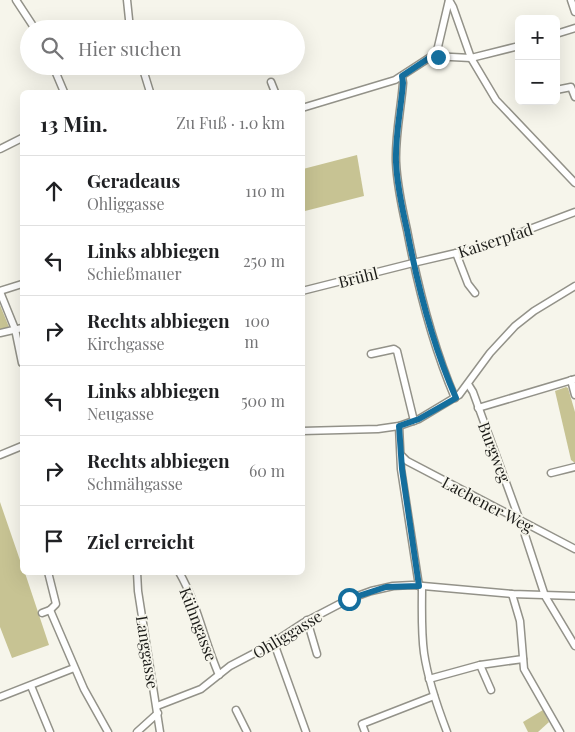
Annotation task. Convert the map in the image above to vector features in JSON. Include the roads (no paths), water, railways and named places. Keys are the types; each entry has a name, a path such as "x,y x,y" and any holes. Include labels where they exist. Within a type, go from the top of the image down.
{"street":[{"path":"16,0 28,20"},
{"path":"127,0 129,20"},
{"path":"305,107 366,90 402,76 432,56 437,51 449,0"},
{"path":"449,0 471,58 496,100 575,184"},
{"path":"571,0 575,12"},
{"path":"560,33 575,28"},
{"path":"432,56 471,58 515,47"},
{"path":"57,75 63,90"},
{"path":"145,75 149,90"},
{"path":"402,76 403,83 396,141 396,163 400,198 413,263 431,333 456,398"},
{"path":"272,82 274,90"},
{"path":"560,89 571,87 575,97"},
{"path":"0,149 20,139"},
{"name":"Kaiserpfad","path":"413,263 491,244 575,212"},
{"path":"456,253 468,284 475,293"},
{"name":"Brühl","path":"305,290 413,263"},
{"path":"20,285 0,291 15,329 20,353"},
{"path":"305,431 369,429 399,426 414,421 456,398 490,352 515,326 534,311 575,286"},
{"path":"0,333 20,328"},
{"path":"371,354 394,349 397,351 414,421"},
{"path":"478,408 573,380 575,395"},
{"name":"Burgweg","path":"468,384 472,388 520,521"},
{"path":"399,426 402,469 420,586 422,633 429,679 447,732"},
{"path":"0,455 20,447"},
{"name":"Lachener Weg","path":"402,456 407,461 575,549"},
{"path":"551,473 575,467"},
{"path":"528,525 525,535 545,596 575,646"},
{"path":"42,613 50,610 56,602 48,575"},
{"name":"Langgasse","path":"136,575 160,732"},
{"name":"Kühngasse","path":"180,575 195,605 212,660 219,675"},
{"name":"Ohliggasse","path":"157,710 195,692 230,666 274,642 307,620 362,594 393,586 420,586 512,594 575,596"},
{"path":"512,594 520,622 525,672 560,732"},
{"path":"50,610 74,663 74,668 108,732"},
{"path":"307,620 317,654"},
{"path":"274,642 306,732"},
{"path":"429,679 480,665 523,659"},
{"path":"480,665 491,690"},
{"path":"0,697 74,668"},
{"path":"31,686 50,732"},
{"path":"365,732 362,724 434,696"},
{"path":"136,732 157,710"},
{"path":"236,710 247,732"}]}
